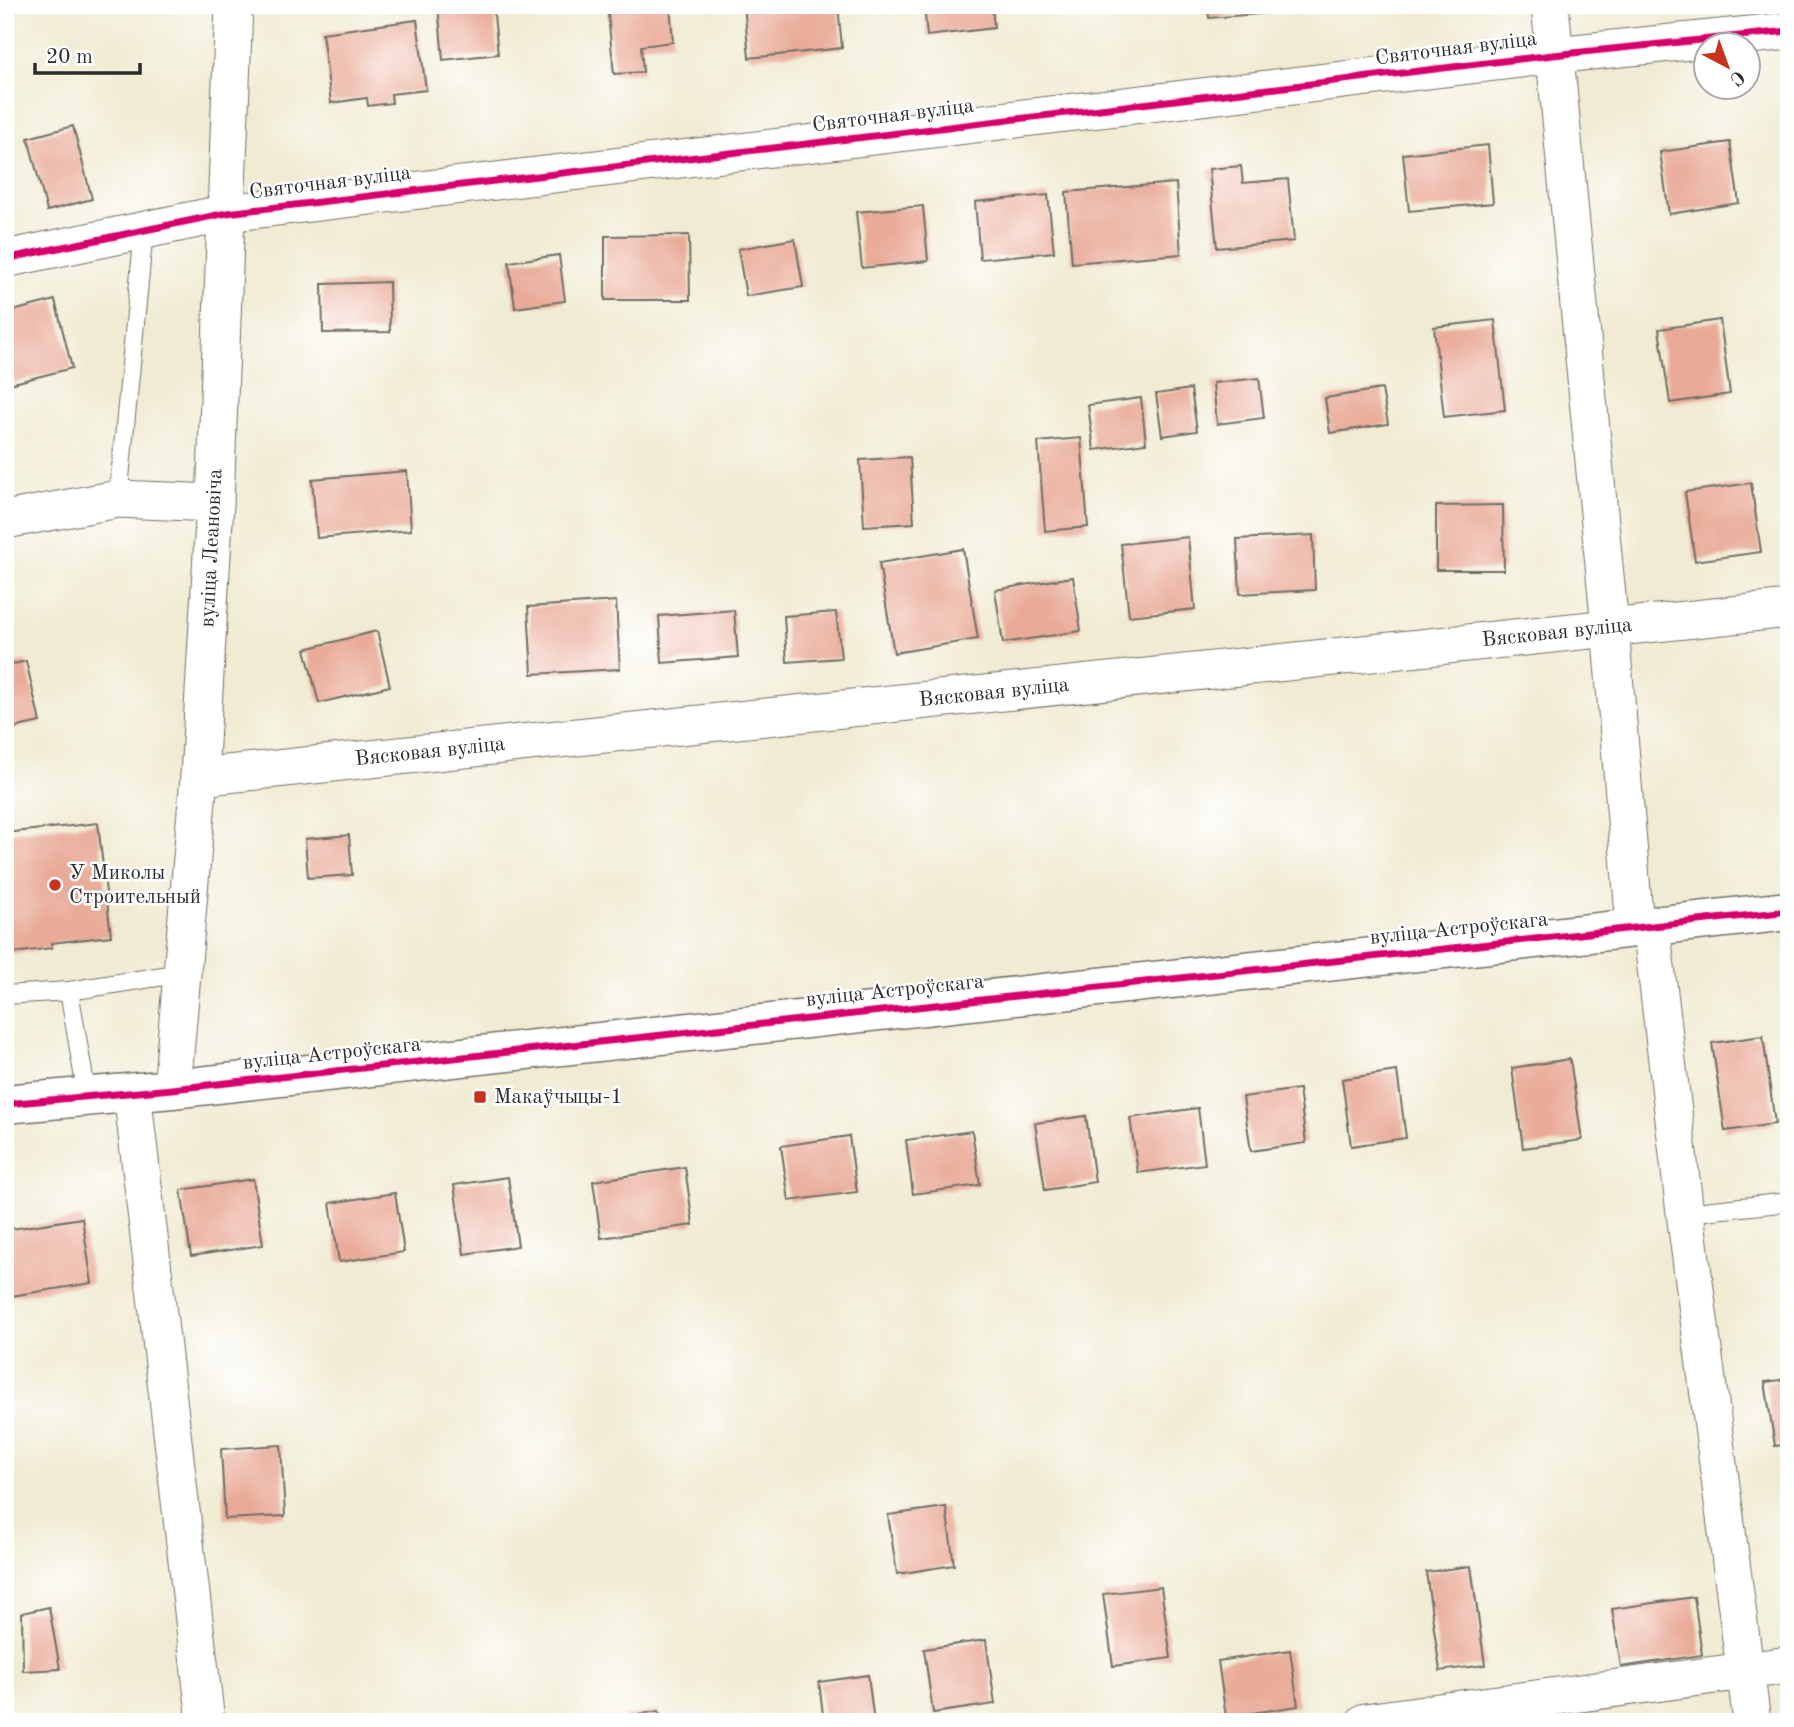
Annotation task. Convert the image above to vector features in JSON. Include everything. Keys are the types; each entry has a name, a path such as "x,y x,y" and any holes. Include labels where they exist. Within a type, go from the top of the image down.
{"street":[{"name":"вуліца Леановіча","path":"172,1089 198,777 215,503 234,5"},
{"path":"1550,5 1610,627 1643,926 1685,1213 1752,1722"},
{"name":"Святочная вуліца","path":"5,259 227,213 1553,55 1789,32"},
{"path":"5,520 118,499 215,503"},
{"name":"Вясковая вуліца","path":"198,777 1789,610"},
{"name":"вуліца Астроўскага","path":"5,1104 172,1089 1789,911"},
{"path":"132,1092 206,1722"},
{"path":"1365,1722 1789,1665"}],"lane":[{"path":"118,499 144,230"},
{"path":"5,995 69,991 182,973"},
{"path":"69,991 88,1096"},
{"path":"1685,1213 1789,1202"}],"building":[{"path":"438,5 493,5 498,54 443,60"},
{"path":"607,5 670,5 673,42 641,46 643,72 614,74"},
{"path":"744,5 838,5 842,48 749,58"},
{"path":"924,5 992,5 994,28 927,36"},
{"path":"1208,5 1268,5 1269,13 1209,18"},
{"path":"417,20 426,90 391,94 392,103 368,106 367,98 331,103 322,33"},
{"path":"73,126 92,199 47,211 28,138"},
{"path":"1730,142 1739,203 1669,214 1660,152"},
{"path":"1488,145 1493,203 1409,211 1403,154"},
{"path":"1241,166 1243,183 1288,179 1294,241 1217,248 1209,169"},
{"path":"1176,183 1181,254 1072,263 1066,192"},
{"path":"1048,195 1054,252 980,259 975,202"},
{"path":"923,206 928,261 862,268 856,212"},
{"path":"689,235 690,300 605,300 605,236"},
{"path":"795,239 803,287 746,296 738,249"},
{"path":"559,255 565,301 515,308 509,262"},
{"path":"389,282 390,332 323,333 322,284"},
{"path":"55,300 72,368 10,384 5,364 5,313"},
{"path":"1495,320 1505,410 1444,417 1434,327"},
{"path":"1720,320 1730,394 1670,403 1659,329"},
{"path":"1259,378 1264,418 1217,424 1213,383"},
{"path":"1191,389 1197,431 1162,436 1156,394"},
{"path":"1382,389 1388,424 1330,433 1325,398"},
{"path":"1141,398 1146,443 1094,450 1088,405"},
{"path":"1081,438 1088,527 1045,531 1038,442"},
{"path":"910,457 914,523 864,526 860,460"},
{"path":"407,471 411,530 317,538 312,479"},
{"path":"1751,483 1761,552 1695,561 1685,492"},
{"path":"1503,505 1504,570 1436,570 1436,506"},
{"path":"1313,535 1315,590 1240,594 1237,539"},
{"path":"1188,537 1195,609 1129,616 1121,544"},
{"path":"963,549 978,639 894,653 879,563"},
{"path":"1073,577 1081,631 1003,643 995,590"},
{"path":"616,601 620,669 532,674 528,607"},
{"path":"734,610 738,657 662,663 659,616"},
{"path":"836,612 841,658 787,662 784,616"},
{"path":"377,631 390,686 319,703 305,649"},
{"path":"26,661 40,722 5,730 5,666"},
{"name":"У Миколы Строительный","path":"98,823 111,936 51,943 52,948 5,954 5,833"},
{"path":"349,835 352,875 308,878 305,839"},
{"path":"1763,1036 1775,1124 1725,1131 1712,1043"},
{"path":"1570,1059 1582,1140 1523,1148 1512,1068"},
{"path":"1397,1071 1406,1138 1351,1146 1342,1079"},
{"path":"1299,1089 1306,1143 1251,1151 1243,1097"},
{"path":"1198,1108 1205,1164 1138,1173 1130,1118"},
{"path":"1086,1116 1095,1182 1045,1190 1035,1123"},
{"path":"972,1131 980,1185 913,1194 906,1140"},
{"path":"849,1136 857,1192 789,1201 781,1146"},
{"path":"685,1167 693,1225 601,1238 593,1181"},
{"path":"508,1177 518,1246 464,1254 454,1185"},
{"path":"253,1179 263,1245 191,1256 181,1190"},
{"path":"395,1193 404,1252 339,1262 330,1203"},
{"path":"82,1218 92,1283 5,1297 5,1230"},
{"path":"1789,1379 1789,1444 1775,1446 1765,1382"},
{"path":"281,1445 285,1516 225,1519 221,1449"},
{"path":"946,1507 954,1565 897,1574 888,1515"},
{"path":"1471,1566 1485,1665 1440,1671 1426,1572"},
{"path":"1161,1587 1171,1658 1113,1666 1103,1594"},
{"path":"1694,1597 1702,1655 1621,1667 1612,1609"},
{"path":"49,1607 60,1669 23,1671 22,1613"},
{"path":"986,1640 995,1704 933,1713 924,1649"},
{"path":"1290,1650 1298,1706 1226,1717 1218,1661"},
{"path":"868,1675 874,1722 824,1722 819,1682"},
{"path":"659,1711 661,1722 623,1722 623,1716"}],"cycle path":[{"path":"5,259 227,213 1553,55 1789,31"},
{"path":"5,1104 172,1089 1789,911"}],"place":[{"name":"У Миколы Строительный","path":"55,885"},
{"name":"Макаўчыцы-1","path":"480,1097"}]}
